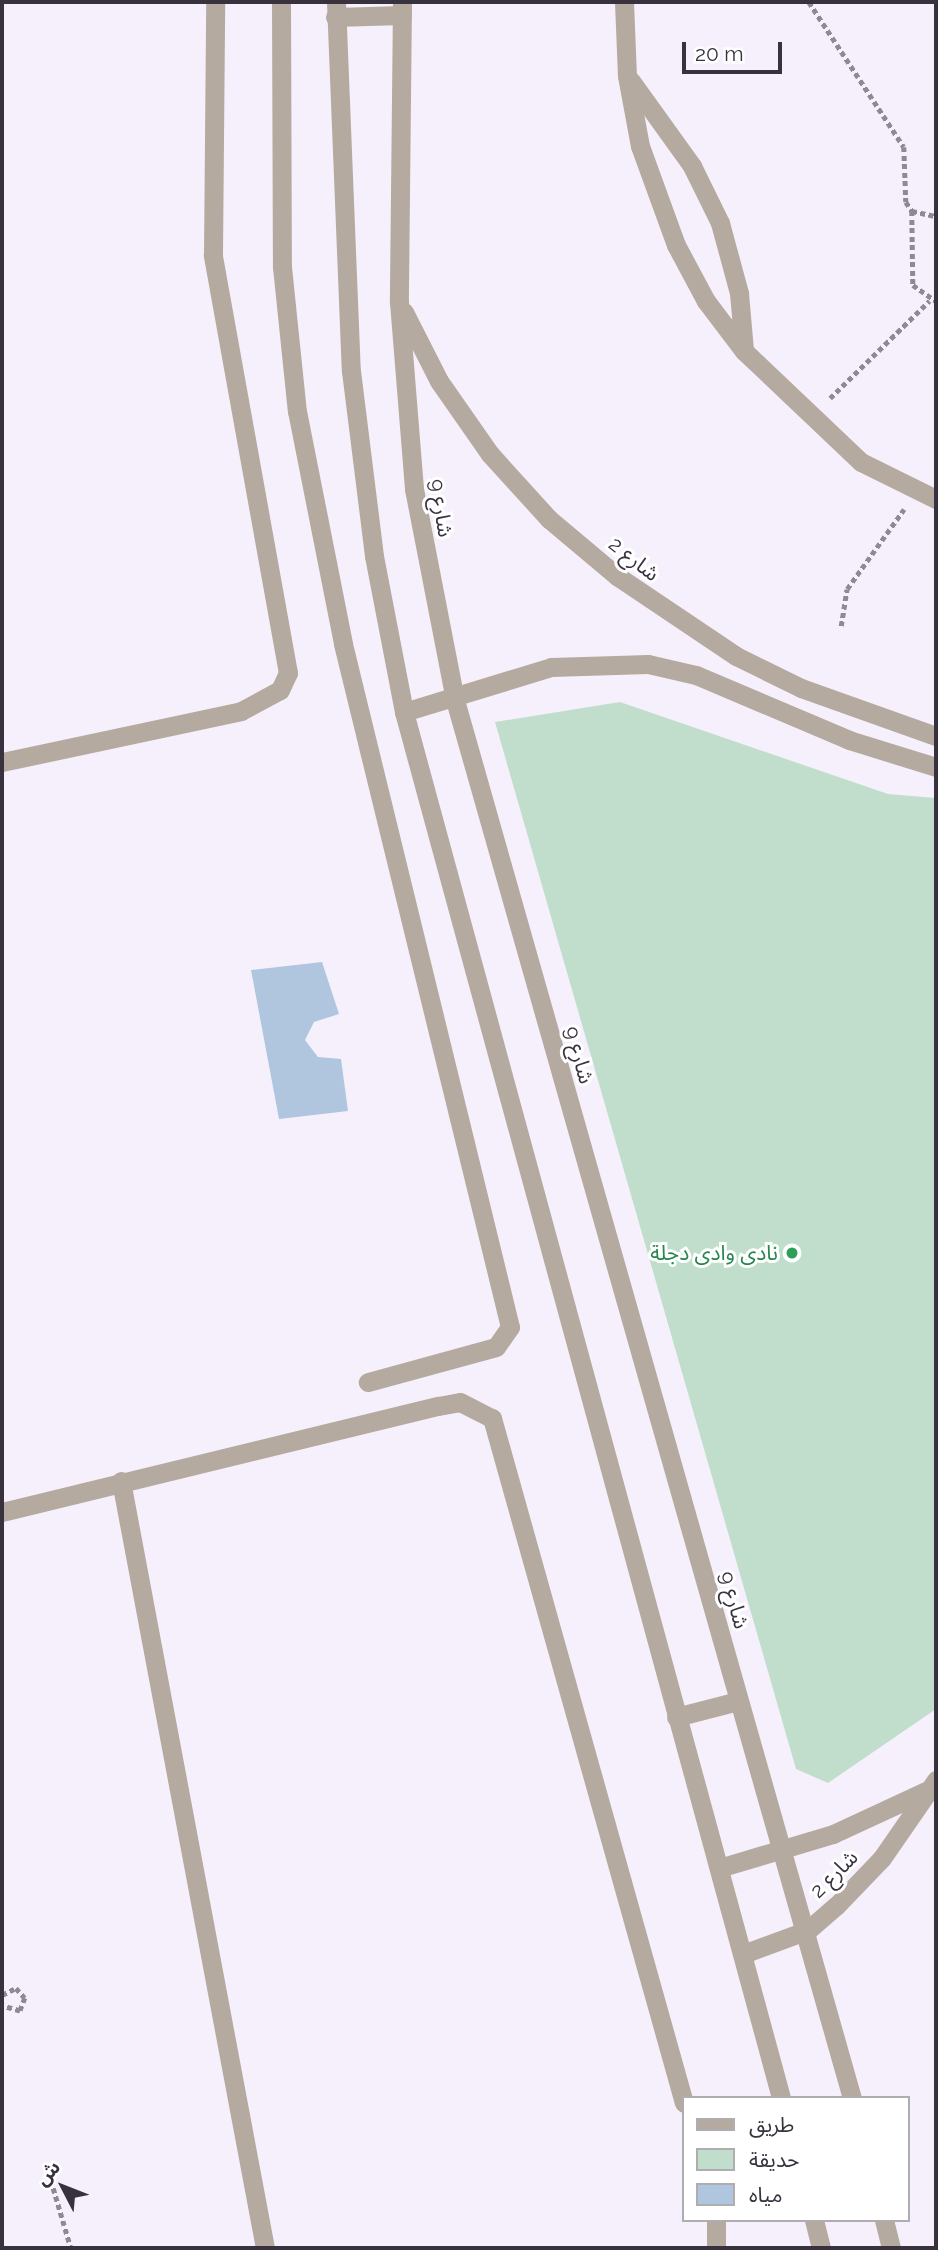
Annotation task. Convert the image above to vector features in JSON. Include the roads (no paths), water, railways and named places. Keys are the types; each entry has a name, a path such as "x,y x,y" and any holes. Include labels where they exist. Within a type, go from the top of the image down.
{"street":[{"path":"2,762 240,711 280,690 288,673 213,255 215,2"},
{"path":"281,2 282,267 297,411 344,643 510,1327 496,1347 368,1382"},
{"path":"624,2 627,76 640,146 676,245 706,301 744,351 861,462 915,493 936,499"},
{"path":"402,8 335,9 351,371 374,556 404,712 780,2096"},
{"name":"شارع 9","path":"402,8 399,302 414,489 455,701 738,1701 808,1930 851,2096"},
{"path":"627,76 692,166 720,223 739,293 744,351"},
{"name":"شارع 2","path":"399,302 439,381 490,454 549,519 617,576 736,656 801,688 936,736"},
{"path":"404,712 455,701 551,667 648,664 695,675 849,740 936,766"},
{"path":"2,1512 121,1481 460,1402 492,1418 682,2096"},
{"path":"121,1481 265,2248"},
{"path":"676,1717 738,1701"},
{"name":"شارع 2","path":"719,1868 785,1851 931,1786"},
{"name":"شارع 2","path":"743,1954 808,1930 863,1881 931,1786"},
{"path":"716,2222 716,2248"},
{"path":"814,2222 821,2248"},
{"path":"884,2222 891,2248"}],"water":[{"path":"322,962 339,1014 314,1022 305,1040 318,1057 341,1059 348,1111 279,1119 251,970"}],"place":[{"name":"نادى وادى دجلة","path":"792,1253"}]}
